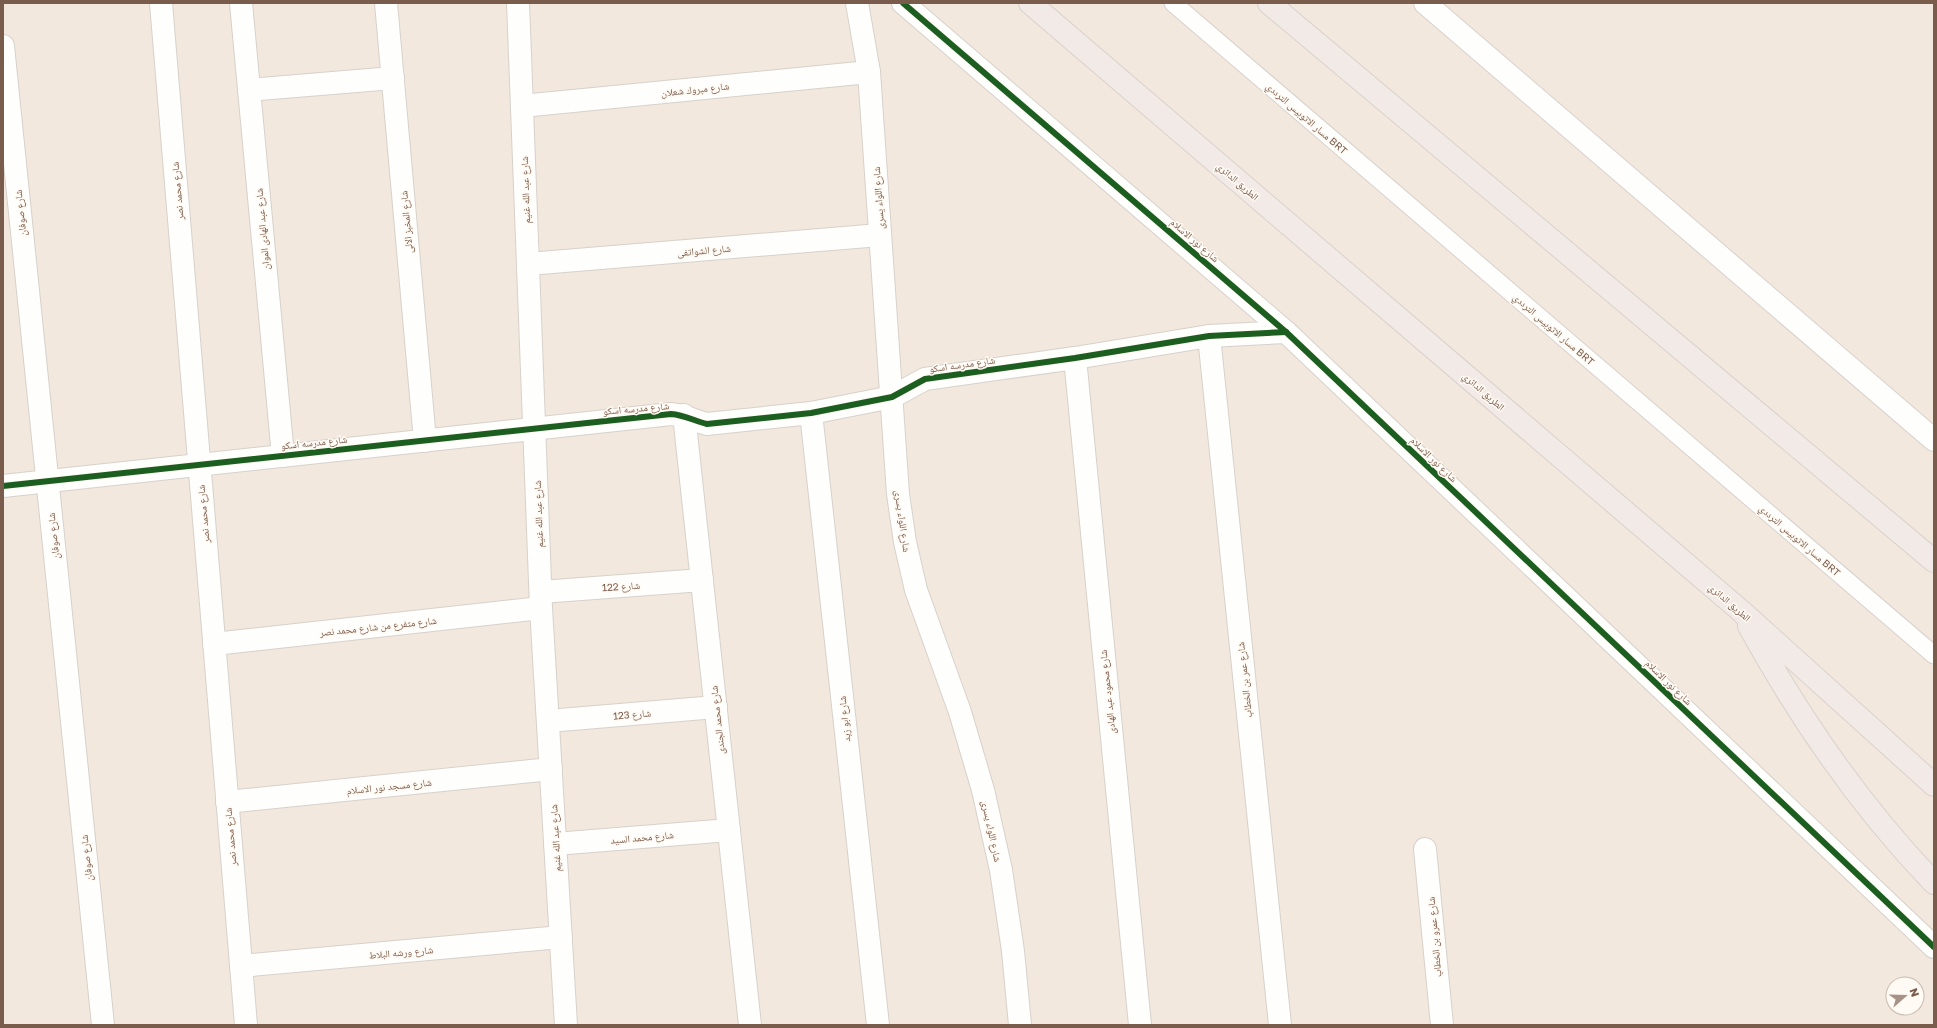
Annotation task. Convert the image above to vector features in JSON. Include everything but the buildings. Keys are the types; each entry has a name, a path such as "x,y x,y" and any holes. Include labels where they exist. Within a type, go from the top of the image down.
{"highway":[{"name":"الطريق الدائري","path":"1030,3 1741,611 1934,785"},
{"path":"1269,3 1934,561"},
{"path":"1741,611 1804,719 1839,771 1878,820 1934,883"}],"street":[{"name":"شارع محمد نصر","path":"161,3 246,1025"},
{"name":"شارع عبد الهادى الموان","path":"241,3 283,456"},
{"name":"شارع المخبز الالى","path":"386,3 425,440"},
{"name":"شارع عبد الله غنيم","path":"518,3 541,600 566,1025"},
{"name":"شارع اللواء يسرى","path":"857,3 869,72 898,494 905,542 916,590 960,712 983,790 1001,870 1013,951 1020,1025"},
{"name":"شارع نور الاسلام","path":"904,3 1286,332 1934,948"},
{"path":"1425,3 1934,440"},
{"name":"شارع صوفان","path":"3,46 103,1025"},
{"name":"شارع مبروك شعلان","path":"522,106 869,72"},
{"path":"249,90 393,78"},
{"name":"شارع الشواتفى","path":"528,264 880,235"},
{"name":"شارع مدرسه اسكو","path":"3,486 671,414 684,415 693,421 707,424 811,413 892,397 925,379 1075,358 1209,336 1286,332"},
{"name":"شارع عمر بن الخطاب","path":"1209,336 1280,1025"},
{"name":"شارع محمود عبد الهادى","path":"1075,358 1140,1025"},
{"name":"شارع ابو زيد","path":"811,413 878,1025"},
{"name":"شارع محمد الجندى","path":"684,415 750,1025"},
{"name":"شارع 122","path":"541,600 702,580"},
{"name":"شارع متفرع من شارع محمد نصر","path":"214,644 541,600"},
{"name":"شارع 123","path":"548,721 716,707"},
{"name":"شارع مسجد نور الاسلام","path":"227,802 551,769"},
{"name":"شارع محمد السيد","path":"555,844 729,830"},
{"name":"شارع عمرو بن الخطاب","path":"1425,849 1442,1025"},
{"name":"شارع ورشه البلاط","path":"241,966 561,937"}],"lane":[{"name":"مسار الاتوبيس الترددي BRT","path":"1173,3 1934,655"}],"shaded area":[{"path":"3,3 1934,3 1934,1025 3,1025"}],"cycle path":[{"path":"903,3 1286,332 1934,947"},
{"path":"3,486 671,414 707,424 811,413 892,397 925,379 1075,358 1209,336 1286,332"}]}
